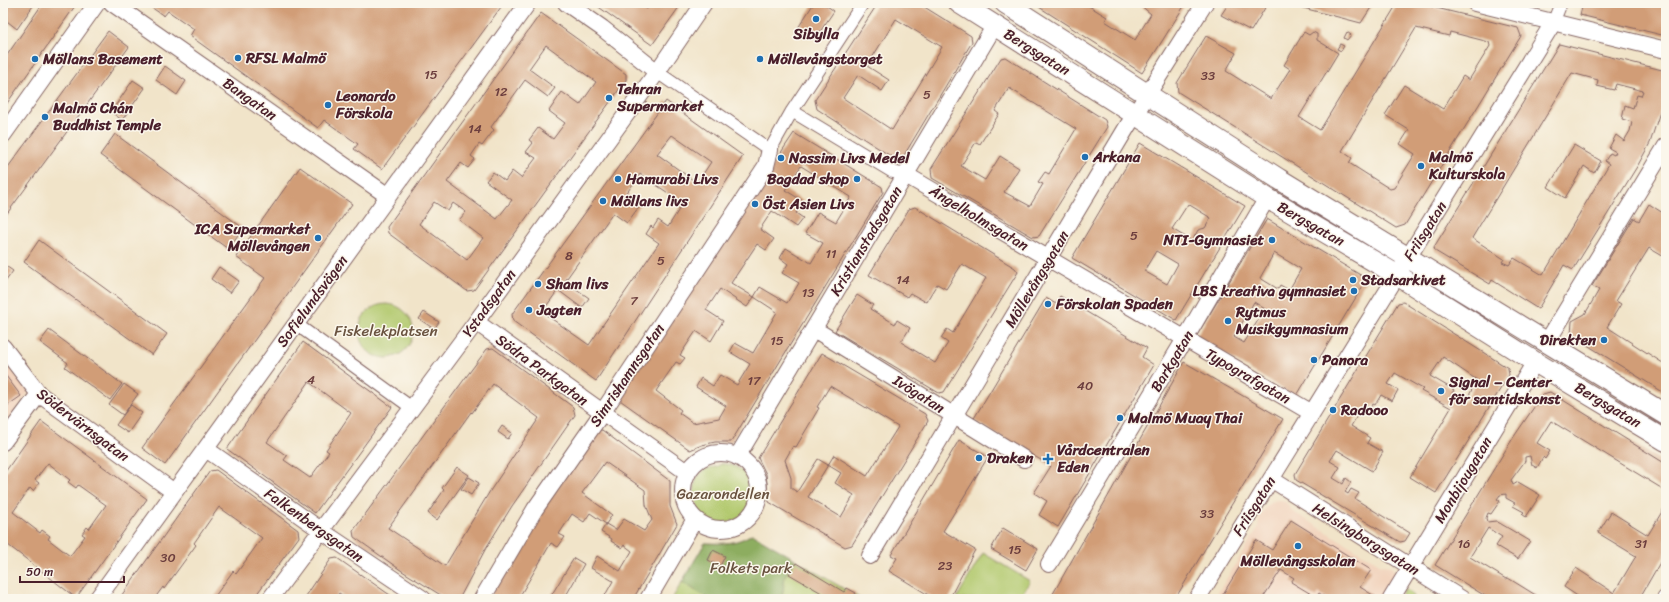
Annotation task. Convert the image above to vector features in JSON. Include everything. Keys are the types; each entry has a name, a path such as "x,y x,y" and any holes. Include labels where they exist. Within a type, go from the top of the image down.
{"street":[{"path":"3,135 97,3"},
{"name":"Bangatan","path":"112,3 388,196"},
{"name":"Sofielundsvägen","path":"97,599 528,3"},
{"path":"566,3 602,28 657,72 770,150 792,112 863,3"},
{"name":"Ystadsgatan","path":"270,599 476,322 657,72 704,3"},
{"name":"Bergsgatan","path":"959,3 1136,113 1267,198 1397,275 1666,441"},
{"name":"Bergsgatan","path":"1005,3 1279,179 1408,256 1666,415"},
{"name":"Möllevångsgatan","path":"870,556 953,416 1049,260 1147,94 1205,3"},
{"path":"1475,3 1666,50"},
{"name":"Friisgatan","path":"1196,599 1553,23 1561,3"},
{"name":"Kristianstadsgatan","path":"737,457 995,25"},
{"name":"Ängelholmsgatan","path":"792,112 893,172 906,175 1185,339"},
{"path":"1547,342 1666,146"},
{"name":"Simrishamnsgatan","path":"482,599 535,509 602,413 766,166 770,150"},
{"name":"Barkgatan","path":"1049,564 1185,339 1267,198"},
{"name":"Södra Parkgatan","path":"476,322 688,473"},
{"path":"296,324 412,408"},
{"name":"Ivögatan","path":"814,329 1024,459"},
{"name":"Typografgatan","path":"1185,339 1312,413"},
{"name":"Södervärnsgatan","path":"3,347 39,394 174,492"},
{"name":"Monbijougatan","path":"1391,599 1536,362"},
{"path":"3,442 39,394"},
{"name":"Falkenbergsgatan","path":"206,449 321,530 423,599"},
{"path":"728,454 737,457 751,468 757,480 759,493 754,510 743,523 727,529 710,528 695,519 686,505 684,498 684,481 695,464 709,455 728,454"},
{"name":"Helsingborgsgatan","path":"1271,479 1462,599"},
{"path":"648,599 695,519"}],"shaded area":[{"path":"3,359 29,392 3,427"},
{"name":"Möllevångsskolan","path":"1276,500 1286,502 1292,511 1381,565 1391,566 1396,574 1394,583 1384,599 1214,599 1258,528 1259,518 1267,505"}],"green space":[{"name":"Fiskelekplatsen","path":"381,304 391,304 401,308 409,316 413,326 413,336 409,346 401,354 391,358 381,358 371,354 363,346 359,336 359,326 363,316 371,308"},
{"name":"Gazarondellen","path":"721,464 732,466 742,471 752,488 752,499 748,508 741,517 721,525 709,521 696,509 697,506 694,491 696,481 701,472"},
{"name":"Folkets park","path":"752,534 861,599 672,599 705,543 730,543 741,540"},
{"name":"Folkets park","path":"752,534 795,559 785,576 782,599 709,599 682,582 705,543 730,543 741,540"},
{"path":"983,553 1030,581 1019,599 956,599"},
{"path":"1405,589 1414,596 1412,599 1399,599"}],"building":[{"path":"3,3 35,3 17,29 3,18"},
{"path":"43,3 72,3 75,6 3,109 3,61"},
{"path":"145,3 504,3 382,169 354,149 358,144 324,120 318,128 190,36 194,29 168,11 164,16"},
{"path":"593,3 639,3 647,9 651,3 682,3 652,45"},
{"name":"Sibylla","path":"814,3 823,3 834,11 815,39 798,28"},
{"path":"878,3 918,3 971,36 972,42 900,162 817,109 815,100","holes":["896,19 942,47 892,130 843,98 858,75 882,91 889,80 867,66"]},
{"path":"1038,3 1084,3 1107,17 1105,21 1135,40 1151,14 1140,5 1141,3 1186,3 1142,73 1039,7"},
{"path":"1229,3 1268,3 1251,31 1221,15"},
{"path":"1284,3 1374,3 1361,23"},
{"path":"1416,3 1518,28 1521,36 1405,225 1396,228 1178,92 1177,83 1206,36 1236,53 1226,71 1271,99 1290,69 1284,65 1304,32 1309,35 1313,32 1317,34 1317,40 1338,53 1299,117 1320,130 1397,4","holes":["1416,28 1449,36 1450,32 1489,42 1490,46 1469,80 1463,76 1443,109 1404,85 1385,115 1409,130 1400,144 1415,154 1394,188 1390,189 1349,163 1352,158 1342,151"]},
{"path":"1583,3 1658,3 1666,5 1666,36 1580,15"},
{"path":"541,13 626,74 626,80 474,290 467,291 388,233 387,227","holes":["546,45 596,82 580,105 562,92 549,111 565,123 553,139 538,128 529,140 533,143 526,152 536,158 521,178 512,171 505,181 493,172 486,181 512,200 497,219 447,182 461,163 468,168 475,159 471,156 479,144 482,146 494,130 491,127 525,80 548,97 555,88 529,69","434,202 448,211 453,203 466,212 459,220 483,238 467,260 419,224"]},
{"path":"108,31 129,47 3,219 3,174"},
{"path":"1347,32 1351,35 1347,40 1344,38"},
{"path":"1340,44 1344,46 1341,51 1337,49"},
{"path":"1559,44 1666,71 1666,97 1665,96 1650,143 1573,270 1564,265 1538,309 1492,280 1490,284 1435,251 1434,247","holes":["1572,73 1598,80 1597,86 1614,90 1616,84 1643,91 1641,96 1637,95 1633,108 1625,105 1622,119 1632,122 1630,131 1624,141 1616,135 1609,148 1616,152 1614,155 1610,153 1605,161 1609,164 1543,275 1514,258 1509,265 1502,262 1504,259 1472,238"]},
{"path":"1005,57 1105,120 1107,127 1039,236 1033,237 932,178 931,169 1001,58","holes":["1009,88 1076,129 1049,174 1045,172 1038,182 1043,184 1030,206 1004,192 1019,168 1000,156 985,180 961,166 976,142 980,144 999,114 995,111"]},
{"path":"165,66 186,81 177,95 156,80"},
{"path":"133,80 145,88 122,120 111,112"},
{"path":"666,101 743,156 596,381 513,321 512,314","holes":["672,135 711,162 697,183 657,154","640,174 683,203 668,227 658,220 653,228 651,226 646,234 659,243 589,345 542,312 558,290 582,308 589,298 565,281 613,213 627,223 641,204 626,194"]},
{"path":"794,133 882,187 883,192 731,442 715,442 690,450 617,398","holes":["801,166 851,197 836,222 818,212 805,233 823,243 811,263 786,248 780,258 788,264 782,273 799,283 787,303 760,287 754,297 731,283 757,244 766,250 774,239 760,229 772,211 796,227 803,218 796,213 803,201 785,190","720,289 747,307 754,297 777,312 753,353 735,343 730,352 750,364 737,385 720,375 713,386 701,378 696,387 726,406 719,418 693,423 679,413 681,410 656,391 676,362 680,364 685,358 680,355 696,331 711,341 723,321 706,310"]},
{"path":"115,134 243,228 228,249 100,155"},
{"path":"1140,143 1245,206 1176,320 1072,258","holes":["1188,204 1211,218 1205,228 1198,230 1192,241 1172,229","1156,251 1178,264 1167,284 1144,271"]},
{"path":"1574,145 1601,161 1594,173 1584,166 1565,198 1548,187"},
{"path":"300,167 352,204 165,465 142,448 265,278 236,257"},
{"path":"1649,204 1666,215 1666,258 1649,248 1616,301 1621,304 1607,327 1666,365 1666,394 1571,335 1572,321 1585,314 1599,290 1592,286 1634,218 1639,221"},
{"path":"915,207 1015,268 1018,272 944,392 939,393 835,331 857,295 873,305 870,309 895,324 897,320 910,328 901,342 935,363 948,343 941,338 947,329 953,333 986,278 962,264 946,289 937,284 926,302 910,293 907,297 869,275 909,209"},
{"path":"1267,219 1367,279 1296,397 1196,337","holes":["1274,253 1301,269 1289,290 1280,285 1278,289 1260,278","1254,302 1265,309 1244,343 1234,337"]},
{"path":"39,240 167,334 152,355 24,262"},
{"path":"3,264 13,271 3,285"},
{"path":"219,267 239,281 230,293 211,279"},
{"path":"1060,296 1147,348 1142,357 1154,365 1058,527 1039,515 1047,501 1034,493 1051,466 973,420 1046,298 1056,304"},
{"path":"1403,302 1508,368 1509,375 1436,493 1410,477 1451,408 1421,391 1423,389 1395,373 1388,384 1398,390 1392,401 1381,395 1375,405 1373,404 1368,412 1362,408 1351,426 1370,438 1367,443 1383,452 1372,471 1337,450 1330,461 1340,467 1333,478 1343,484 1346,478 1351,482 1345,492 1348,494 1351,489 1359,493 1355,499 1410,533 1405,541 1400,542 1296,480 1295,474 1398,303","holes":["1443,357 1477,380 1466,401 1462,402 1451,395 1454,390 1430,376"]},
{"path":"424,312 439,322 434,329 419,319"},
{"path":"49,330 122,384 110,400 65,367 68,363 40,342"},
{"path":"303,342 392,407 315,513 227,449","holes":["309,382 351,413 326,450 329,452 310,478 284,460 287,456 267,442"]},
{"path":"493,348 573,407 575,415 512,506 486,548 459,599 447,599 402,571 354,537 353,531 487,349","holes":["493,384 539,418 490,491 445,566 388,528 471,412 472,413"]},
{"path":"822,353 925,414 928,421 852,545 845,547 769,502 766,474 758,458","holes":["830,386 898,427 867,476 834,455 828,465 818,459 797,492 791,488 791,478 785,460 793,446 796,447","828,465 841,473 835,483 854,495 841,517 808,497"]},
{"path":"1184,362 1283,419 1175,599 1050,599"},
{"path":"3,372 21,396 4,408 3,406"},
{"path":"124,384 138,394 123,415 109,405"},
{"path":"1550,392 1666,464 1666,491 1551,421 1537,443 1550,451 1545,459 1543,457 1537,468 1532,465 1530,456 1525,457 1525,461 1511,480 1513,485 1518,482 1540,495 1526,517 1522,514 1524,512 1513,506 1515,503 1506,498 1506,494 1500,495 1497,499 1500,501 1491,514 1488,513 1486,518 1487,522 1496,521 1530,541 1518,559 1496,546 1502,537 1488,528 1470,557 1542,599 1490,599 1435,565 1513,438 1543,394"},
{"path":"131,405 142,413 128,433 116,425"},
{"path":"41,421 147,499 76,598 3,541 3,475","holes":["48,463 70,480 68,482 76,488 78,485 106,505 89,529 87,527 82,534 85,536 70,556 48,539 50,536 42,530 40,533 13,512 30,488 33,491 39,483 35,480"]},
{"path":"502,426 512,433 508,439 498,432"},
{"path":"602,430 670,481 670,506 677,524 633,599 603,599 613,581 591,568 597,556 620,571 632,551 624,545 622,548 601,532 606,524 590,513 584,522 572,514 559,534 565,537 558,547 551,543 518,599 489,599 529,528 596,431","holes":["605,462 645,490 646,505 652,520 644,531 624,519 616,530 606,524 612,515 582,493"]},
{"path":"959,440 988,457 943,531 975,550 949,599 935,599 889,571 897,558 891,555"},
{"path":"457,467 469,475 437,520 428,513 444,490 442,488"},
{"path":"216,470 298,530 299,537 253,599 213,599 233,571 236,574 262,538 219,507 194,543 196,545 164,589 163,587 154,599 119,599 210,471"},
{"path":"469,477 479,483 471,495 461,489"},
{"path":"1666,505 1666,552 1639,599 1582,599 1564,587 1576,568 1614,593 1636,556 1598,533 1611,512 1648,535"},
{"name":"Möllevångsskolan","path":"1291,520 1371,570 1360,587 1376,597 1374,599 1328,599 1319,593 1316,597 1291,582 1294,578 1281,570 1262,599 1220,599 1256,540 1272,550"},
{"path":"1003,528 1038,549 1026,570 991,549"},
{"path":"713,550 725,556 720,566 708,560"},
{"path":"337,558 397,599 348,599 339,593 335,599 304,599 331,559"},
{"path":"574,558 584,564 564,599 549,599"},
{"path":"796,563 844,592 847,588 856,593 852,599 832,599 789,574"}],"place":[{"name":"Sibylla","path":"816,19"},
{"name":"RFSL Malmö","path":"238,58"},
{"name":"Möllans Basement","path":"35,59"},
{"name":"Möllevångstorget","path":"760,59"},
{"name":"Tehran Supermarket","path":"609,98"},
{"name":"Leonardo Förskola","path":"328,105"},
{"name":"Malmö Chán Buddhist Temple","path":"45,117"},
{"name":"Arkana","path":"1085,157"},
{"name":"Nassim Livs Medel","path":"781,158"},
{"name":"Malmö Kulturskola","path":"1421,166"},
{"name":"Hamurabi Livs","path":"618,179"},
{"name":"Bagdad shop","path":"857,179"},
{"name":"Möllans livs","path":"603,201"},
{"name":"Öst Asien Livs","path":"755,204"},
{"name":"ICA Supermarket Möllevången","path":"318,238"},
{"name":"NTI-Gymnasiet","path":"1272,240"},
{"name":"Stadsarkivet","path":"1353,280"},
{"name":"Sham livs","path":"538,284"},
{"name":"LBS kreativa gymnasiet","path":"1354,291"},
{"name":"Förskolan Spaden","path":"1048,304"},
{"name":"Jagten","path":"529,310"},
{"name":"Rytmus Musikgymnasium","path":"1228,321"},
{"name":"Direkten","path":"1604,340"},
{"name":"Panora","path":"1314,360"},
{"name":"Signal – Center för samtidskonst","path":"1441,391"},
{"name":"Radooo","path":"1333,410"},
{"name":"Malmö Muay Thai","path":"1120,418"},
{"name":"Draken","path":"979,458"},
{"name":"Vårdcentralen Eden","path":"1048,459"},
{"name":"Möllevångsskolan","path":"1298,546"}]}
